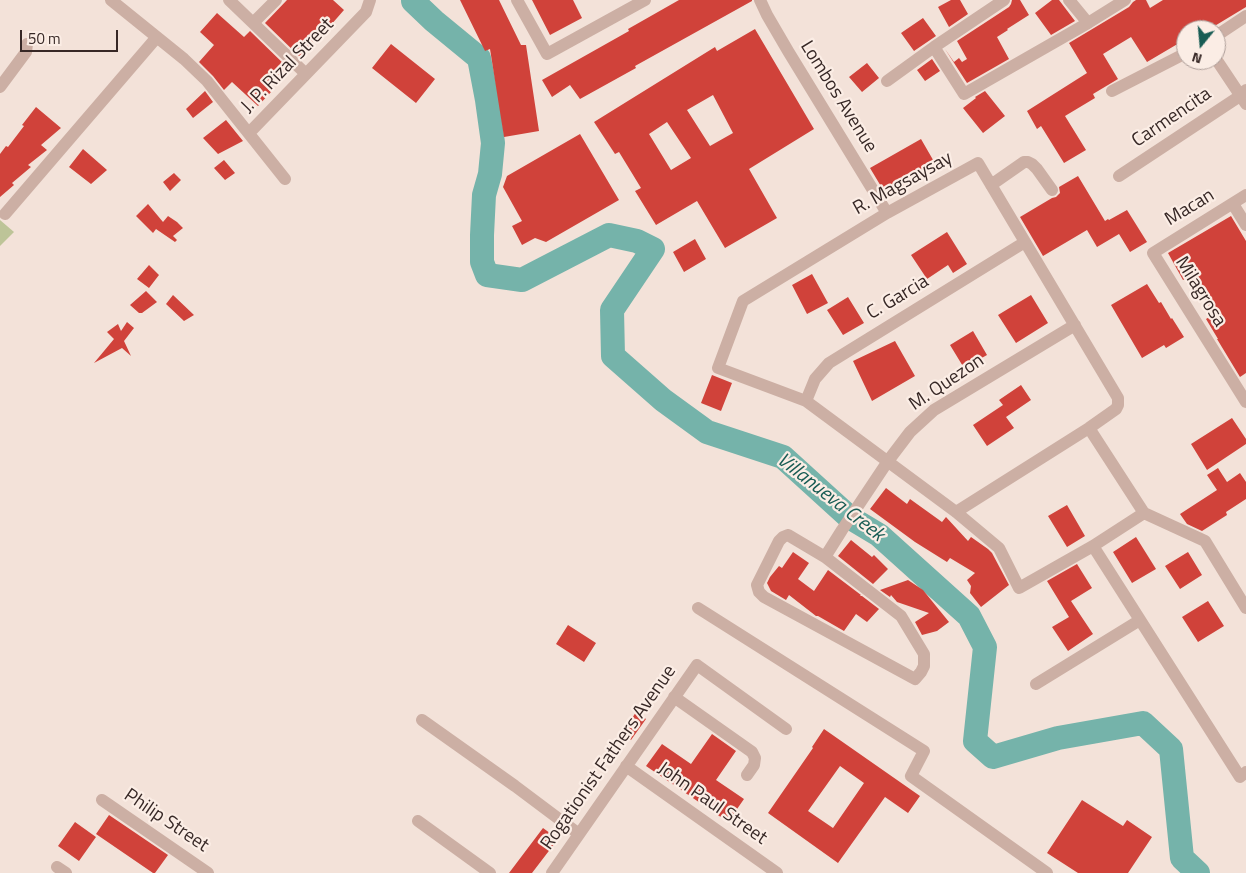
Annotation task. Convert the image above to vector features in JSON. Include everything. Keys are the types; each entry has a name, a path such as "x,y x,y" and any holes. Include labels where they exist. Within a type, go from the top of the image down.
{"street":[{"path":"111,0 184,59 207,81 285,179"},
{"path":"229,0 306,74"},
{"path":"253,23 276,0"},
{"name":"J. P. Rizal Street","path":"249,133 366,12 370,0"},
{"path":"517,0 547,54 645,0"},
{"name":"Lombos Avenue","path":"760,0 788,51 887,213"},
{"path":"888,80 934,46 1004,0"},
{"path":"1069,0 1088,23"},
{"path":"934,46 964,94 1125,0"},
{"path":"1226,29 1246,16"},
{"path":"5,214 157,37"},
{"path":"0,86 26,52 27,44"},
{"path":"1112,91 1176,57"},
{"path":"1224,70 1244,96"},
{"name":"Carmencita","path":"1119,176 1244,96"},
{"path":"991,185 1024,162 1028,162 1037,169 1052,190"},
{"name":"R. Magsaysay","path":"956,512 1089,428 1116,409 1118,405 1118,398 978,163 887,213 743,301 718,368 806,401 956,512 1000,548 1019,588 1093,546"},
{"name":"Macan","path":"1153,253 1246,195"},
{"path":"1233,204 1246,225"},
{"name":"C. Garcia","path":"806,401 815,379 829,362 1025,242"},
{"name":"Milagrosa","path":"1153,253 1246,402"},
{"name":"M. Quezon","path":"825,557 888,461 910,432 934,410 1075,325"},
{"path":"1089,428 1144,513 1205,541 1246,608"},
{"path":"1144,513 1093,546 1240,776 1246,772"},
{"path":"788,535 825,557 901,616 924,654 924,666 915,679 764,597 760,592 757,585 779,541 783,537 788,535"},
{"path":"698,608 924,751 911,776 1047,873"},
{"path":"1036,684 1140,620"},
{"name":"Rogationist Fathers Avenue","path":"552,873 697,665 786,729"},
{"path":"674,697 752,752 755,758 754,765 747,775"},
{"path":"422,720 579,834"},
{"name":"John Paul Street","path":"626,766 776,873"},
{"name":"Philip Street","path":"102,800 208,873"},
{"path":"418,821 490,873"}],"green space":[{"path":"0,220 14,232 0,246"}],"building":[{"path":"287,0 333,0 344,10 300,57 265,23"},
{"path":"460,0 499,0 521,45 526,45 539,131 504,137 490,49 485,51"},
{"path":"532,0 573,0 582,18 550,35"},
{"path":"679,0 752,1 580,99 570,85 552,97 542,80 629,31 628,29"},
{"path":"951,0 960,0 968,14 949,27 938,7"},
{"path":"1012,0 1020,0 1029,15 997,37 1009,59 967,83 945,49 954,62 959,58 962,62 967,59 957,41 1009,7"},
{"path":"1052,0 1059,0 1075,21 1051,35 1035,13"},
{"path":"1136,0 1146,0 1150,8 1163,0 1246,0 1246,7 1225,20 1176,20 1176,45 1147,62 1131,37 1103,54 1118,79 1093,94 1095,98 1065,116 1086,150 1064,163 1041,126 1037,129 1027,111 1087,73 1069,43 1129,7"},
{"path":"217,13 244,37 250,31 288,68 268,89 271,92 258,106 232,82 224,90 199,62 214,45 200,32"},
{"path":"923,18 936,36 914,51 901,33"},
{"path":"755,29 814,129 749,169 777,218 725,248 697,201 656,225 635,191 641,188 619,152 615,154 594,122 715,47 717,51","holes":["713,95 733,133 710,146 687,110","667,122 691,158 671,170 649,134"]},
{"path":"391,44 435,79 416,103 372,68"},
{"path":"932,59 940,71 925,81 917,70"},
{"path":"867,63 879,78 862,92 849,77"},
{"path":"205,91 213,102 193,118 186,109"},
{"path":"985,91 1005,116 983,133 963,108"},
{"path":"36,107 61,128 41,145 47,150 28,165 31,167 12,183 14,185 0,197 0,154 6,146 8,147"},
{"path":"226,120 243,141 218,154 203,138"},
{"path":"580,134 619,200 546,242 535,238 522,245 512,226 522,221 503,187 507,176"},
{"path":"921,139 936,165 914,178 916,182 888,198 870,168"},
{"path":"83,149 107,170 91,184 69,167"},
{"path":"224,160 235,173 225,180 214,168"},
{"path":"174,173 181,180 170,191 163,182"},
{"path":"1078,176 1105,221 1127,210 1147,242 1130,252 1119,234 1097,247 1087,230 1043,256 1020,217 1056,197 1060,193 1059,187"},
{"path":"148,204 163,222 168,216 183,228 173,236 177,240 175,242 156,229 153,233 136,216"},
{"path":"1231,216 1246,241 1246,373 1240,377 1206,319 1214,314 1190,276 1183,280 1168,253"},
{"path":"947,232 967,264 953,273 948,265 927,279 911,255"},
{"path":"695,239 706,259 684,272 673,252"},
{"path":"149,265 159,275 149,288 137,279"},
{"path":"812,274 828,303 807,314 792,285"},
{"path":"1147,284 1184,337 1166,348 1164,345 1142,358 1111,305"},
{"path":"146,291 157,302 142,313 139,313 130,305"},
{"path":"173,295 194,315 184,321 166,304"},
{"path":"1031,295 1048,323 1016,343 998,315"},
{"path":"848,297 864,323 843,335 827,310"},
{"path":"127,322 134,328 124,341 131,356 122,348 94,363 114,339 107,332 118,324 121,331"},
{"path":"973,331 987,355 964,368 950,345"},
{"path":"895,341 915,376 872,401 853,361"},
{"path":"712,375 732,383 721,411 701,403"},
{"path":"1021,385 1031,400 1006,417 1014,428 987,446 973,425 1003,405 999,400"},
{"path":"1232,418 1246,439 1246,444 1207,470 1191,444"},
{"path":"1218,468 1227,482 1240,473 1246,482 1246,499 1226,512 1227,515 1202,531 1187,524 1180,514 1217,490 1207,475"},
{"path":"886,488 907,504 910,499 942,522 946,517 968,541 971,537 988,549 1009,585 981,607 970,593 971,586 967,580 975,573 950,558 947,562 915,542 870,509"},
{"path":"1067,505 1085,536 1067,547 1048,516"},
{"path":"1136,537 1156,569 1132,583 1113,552"},
{"path":"851,540 872,557 874,555 888,569 873,584 838,556"},
{"path":"793,552 809,563 798,579 814,591 828,570 879,609 867,622 856,614 844,631 816,616 789,595 786,600 771,591 767,583 770,577 779,566 782,568"},
{"path":"1188,552 1202,575 1180,589 1165,566"},
{"path":"1077,564 1092,588 1071,601 1093,634 1068,651 1052,627 1069,617 1047,581"},
{"path":"908,580 923,590 949,622 937,631 922,635 915,622 929,613 897,602 891,595 890,597 880,590"},
{"path":"1208,601 1224,626 1198,642 1182,617"},
{"path":"568,625 596,643 584,662 556,644"},
{"path":"636,712 646,719 631,740 622,734"},
{"path":"824,729 920,796 908,813 885,797 838,863 768,813","holes":["840,766 864,783 833,828 808,811"]},
{"path":"712,734 736,751 716,780 744,799 728,822 646,766 662,744 691,764"},
{"path":"1082,800 1123,826 1127,820 1152,837 1128,873 1078,873 1047,853"},
{"path":"109,815 168,855 155,873 96,834"},
{"path":"75,822 96,837 79,861 58,846"},
{"path":"543,828 558,839 532,873 509,873"}],"waterway":[{"name":"Villanueva Creek","path":"413,0 434,21 479,58 493,143 490,174 484,195 482,235 482,262 487,275 522,280 609,235 637,241 653,249 612,310 613,356 663,400 707,432 783,457 849,517 879,535 969,616 985,647 975,741 993,757 1058,738 1143,723 1171,749 1182,858 1198,873"}]}
